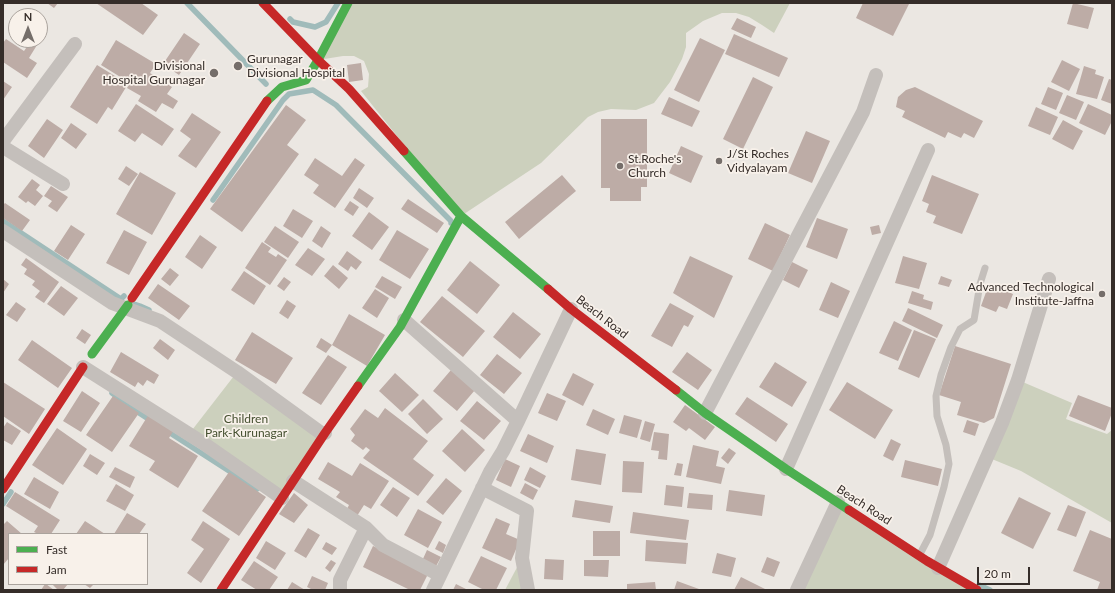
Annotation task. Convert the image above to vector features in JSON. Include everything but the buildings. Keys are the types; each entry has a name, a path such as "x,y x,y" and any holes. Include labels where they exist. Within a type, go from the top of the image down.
{"street":[{"name":"Beach Road","path":"263,3 318,60 349,89 461,216 571,309 706,413 786,469 919,556 977,590"},
{"path":"92,354 129,304 267,100 282,87 306,80 348,3"},
{"path":"3,141 75,44"},
{"path":"706,413 863,112 876,75"},
{"path":"3,147 63,184"},
{"path":"786,469 928,150"},
{"path":"221,590 325,433 404,320 461,216"},
{"path":"3,231 112,303 129,304 160,321 224,363 321,433 325,433"},
{"path":"938,568 1002,423 1018,380 1049,279"},
{"path":"433,590 490,472 503,452 571,309"},
{"path":"404,320 518,421"},
{"path":"3,489 83,367 203,443 282,498"},
{"path":"293,481 366,528 383,545 440,575"},
{"path":"482,488 528,511 522,558 528,590"},
{"path":"797,590 838,502"},
{"path":"340,590 340,580 366,528"}],"lane":[{"path":"919,556 930,535 949,464 946,445 937,416 936,396 951,347 960,329 974,320 980,284 985,268"}],"green space":[{"path":"348,3 790,3 774,33 749,17 736,13 722,13 703,21 686,33 686,47 682,59 670,82 654,103 636,110 611,109 598,112 588,117 541,163 461,216 361,91 368,87 369,74 364,61 354,56 343,56 318,60"},
{"name":"Children Park-Kurunagar","path":"237,372 321,433 282,498 189,434"},
{"path":"1018,380 1072,403 1066,419 1107,434 1112,430 1112,523 1021,471 987,457"},
{"path":"838,502 977,590 797,590"},
{"path":"522,558 528,590 505,590"}],"waterway":[{"path":"187,3 266,84"},
{"path":"290,19 293,22 315,27 326,22 338,3"},
{"path":"213,200 283,100 289,94 313,90 336,105 451,221 451,223"},
{"path":"3,221 121,299 124,296"},
{"path":"131,303 149,310"},
{"path":"112,393 153,422"},
{"path":"167,431 257,489"},
{"path":"3,504 11,492"},
{"path":"979,585 990,590"}],"traffic: fast":[{"path":"267,101 282,87 306,80 348,3"},
{"path":"404,151 461,216 548,289"},
{"path":"358,386 400,327 461,216"},
{"path":"92,354 128,305"},
{"path":"676,390 705,413 849,510"}],"traffic: jam":[{"path":"263,3 318,60 349,89 404,151"},
{"path":"132,298 267,101"},
{"path":"548,289 571,309 676,390"},
{"path":"3,489 83,367"},
{"path":"221,590 358,386"},
{"path":"849,510 927,561 977,590"}],"place":[{"name":"Gurunagar Divisional Hospital","path":"238,66"},
{"name":"Divisional Hospital Gurunagar","path":"214,73"},
{"name":"J/St Roches Vidyalayam","path":"719,161"},
{"name":"St.Roche's Church","path":"620,166"},
{"name":"Advanced Technological Institute-Jaffna","path":"1102,294"}]}
